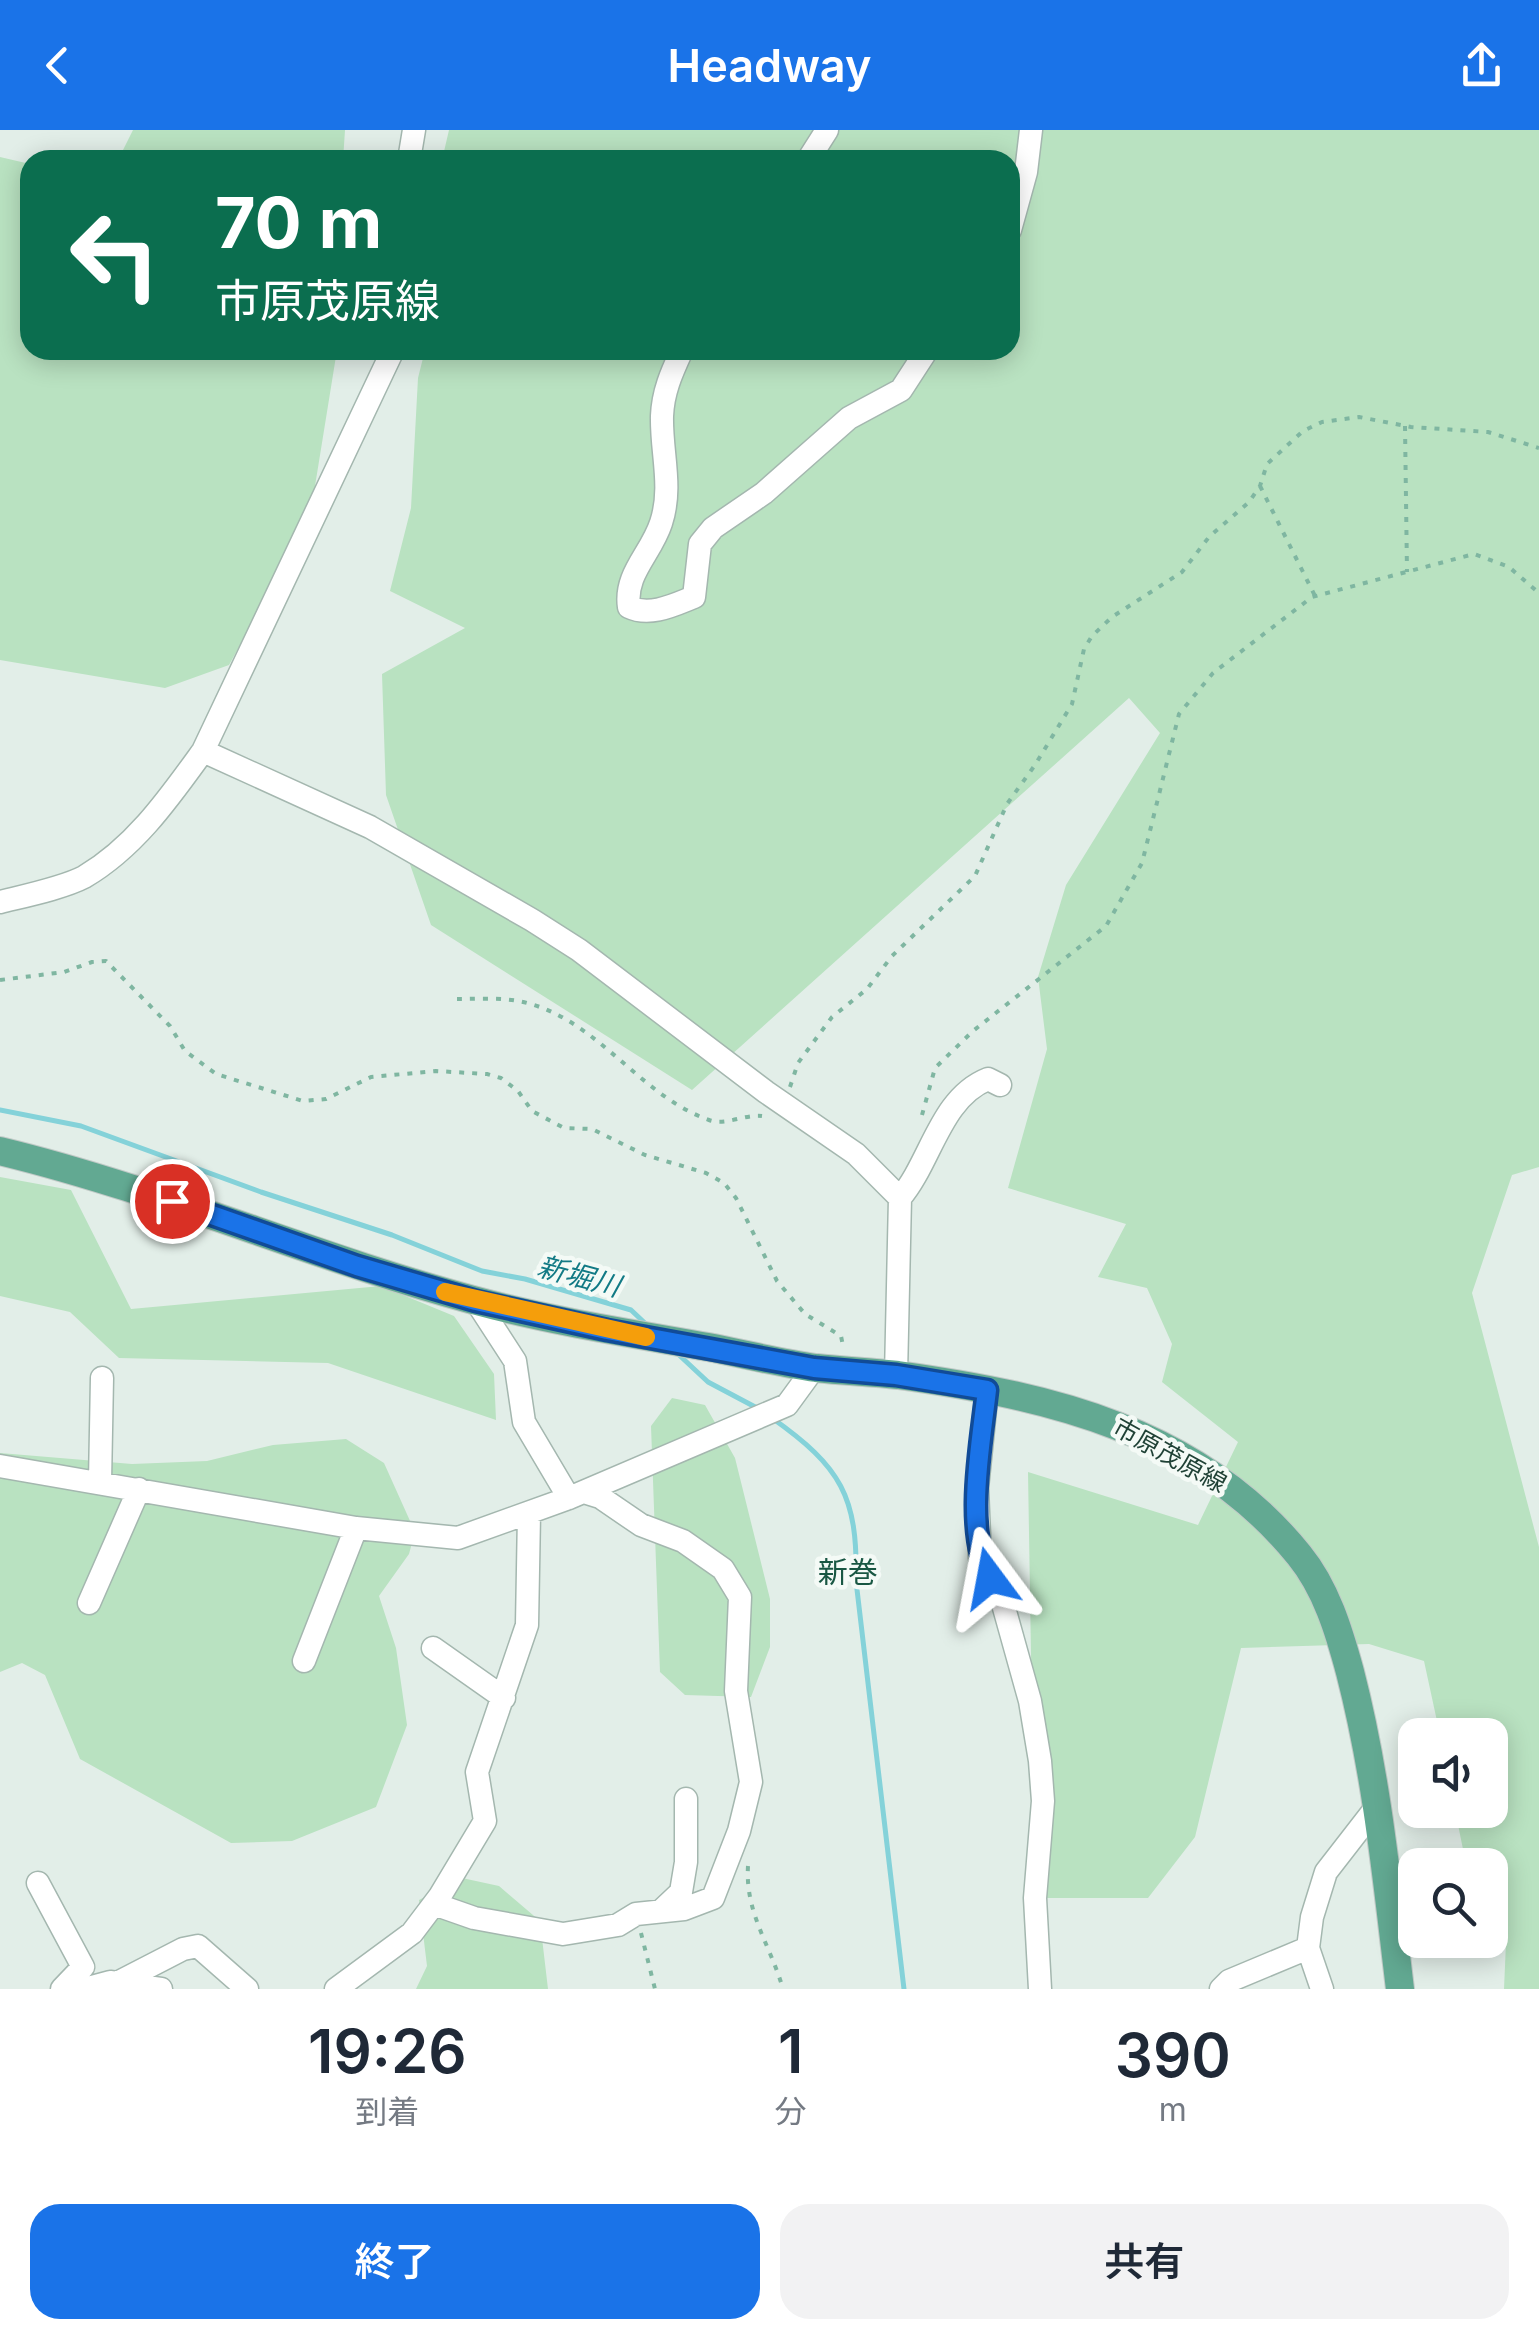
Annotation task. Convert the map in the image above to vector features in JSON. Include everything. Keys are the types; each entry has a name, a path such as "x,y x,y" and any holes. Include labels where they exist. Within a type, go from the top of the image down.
{"main road":[{"name":"市原茂原線","path":"0,1150 143,1192 357,1266 476,1301 814,1368 896,1375 1078,1411 1120,1424 1238,1493 1302,1558 1340,1631 1368,1738 1400,1989"}],"street":[{"path":"1020,194 1031,130"},
{"path":"0,902 82,878 142,832 203,751 388,360"},
{"path":"678,360 667,384 662,418 668,475 661,522 626,589 629,607 638,611 658,610 694,596 700,544 713,528 764,493 849,418 901,390 920,360"},
{"path":"203,751 370,827 532,920 644,997 777,1111 856,1154 900,1198"},
{"path":"896,1375 900,1198 915,1181 940,1128 973,1085 988,1079 1000,1086"},
{"path":"434,1904 474,1918 564,1934 618,1924 636,1914 684,1909 713,1898 739,1832 751,1782 736,1691 740,1598 723,1569 683,1541 641,1525 600,1498 576,1495 524,1422 515,1362 476,1301"},
{"path":"0,1466 356,1528 458,1538 576,1495 787,1405 814,1368"},
{"path":"100,1482 102,1378"},
{"path":"987,1390 977,1488 980,1558 1000,1597 1030,1701 1040,1761 1043,1801 1034,1898 1040,1989"},
{"path":"88,1603 139,1490"},
{"path":"336,1989 412,1933 485,1821 476,1772 527,1624 529,1514"},
{"path":"304,1661 356,1528"},
{"path":"434,1648 504,1698"},
{"path":"663,1909 681,1892 686,1862 686,1799"},
{"path":"1322,1989 1308,1948 1312,1917 1326,1872 1378,1805"},
{"path":"38,1883 83,1967 62,1989"},
{"path":"84,1989 118,1983 183,1949 198,1946 247,1989"},
{"path":"1222,1989 1230,1981 1308,1948"},
{"path":"118,1983 160,1989"}],"path":[{"path":"458,999 527,1002 544,1010 596,1040 670,1102 714,1122 777,1111 798,1063 832,1016 867,990 892,956 975,876 1007,804 1072,704 1081,661 1092,636 1112,617 1182,572 1209,537 1249,502 1260,486 1267,464 1304,431 1322,422 1359,417 1405,426 1488,432 1539,448"},
{"path":"1405,426 1407,572"},
{"path":"1260,486 1315,596"},
{"path":"920,1124 935,1068 973,1031 1106,926 1142,863 1179,714 1214,673 1315,596 1474,554 1509,567 1539,593"},
{"path":"0,980 64,972 106,961 170,1026 186,1051 216,1074 302,1100 326,1099 371,1077 436,1070 501,1078 518,1091 532,1111 564,1128 592,1129 646,1155 706,1173 724,1183 736,1198 777,1281 804,1314 841,1336 848,1371"},
{"path":"748,1862 748,1904 773,1955 783,1989"},
{"path":"636,1914 655,1989"}],"green space":[{"path":"133,130 345,130 344,150 123,150"},
{"path":"449,130 1539,130 1539,1167 1512,1175 1472,1293 1539,1547 1539,1989 1504,1989 1508,1958 1508,1848 1463,1848 1459,1828 1508,1828 1508,1718 1436,1718 1424,1661 1369,1644 1241,1648 1195,1837 1148,1898 1035,1898 1028,1472 1198,1525 1238,1442 1162,1382 1172,1344 1147,1288 1098,1277 1126,1224 1008,1188 1047,1049 1038,977 1066,885 1160,733 1129,698 692,1090 431,925 386,795 382,674 465,628 390,591 411,508 418,378 422,360 1020,360 1020,150 444,150"},
{"path":"0,157 20,162 20,360 335,360 310,517 229,665 165,688 0,660"},
{"path":"0,1177 71,1190 131,1309 381,1286 454,1316 494,1374 496,1420 328,1363 119,1358 70,1312 0,1296"},
{"path":"672,1398 705,1405 735,1458 770,1599 770,1647 751,1697 685,1695 660,1672 651,1426"},
{"path":"346,1439 384,1463 415,1532 409,1554 379,1596 396,1648 407,1725 376,1807 292,1841 231,1843 80,1759 45,1675 22,1663 0,1672 0,1453 132,1464 207,1461 273,1445"},
{"path":"462,1878 499,1886 540,1921 548,1989 416,1989 427,1966 419,1900"}],"waterway":[{"name":"新堀川","path":"0,1110 81,1126 392,1235 482,1271 525,1279 631,1310 648,1326"},
{"name":"新堀川","path":"678,1354 708,1382 759,1409"},
{"name":"新堀川","path":"772,1418 815,1452 841,1486 848,1505 904,1989"}],"slow traffic":[{"path":"445,1292 646,1337"}],"district":[{"name":"新巻","path":"848,1572"}],"route":[{"path":"172,1201 357,1266 476,1301 814,1368 896,1375 987,1390 977,1488 980,1558 990,1578"}]}
